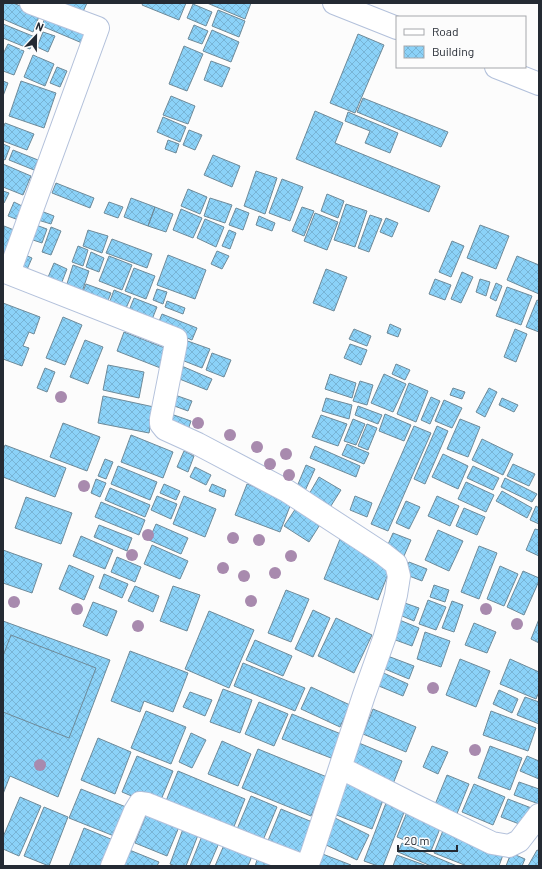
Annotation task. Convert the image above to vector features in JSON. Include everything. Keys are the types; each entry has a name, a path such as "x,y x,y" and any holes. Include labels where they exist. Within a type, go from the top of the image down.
{"street":[{"path":"31,3 98,28 6,272 176,339 161,419 161,424 165,429 198,444 287,491 382,553 396,564 399,576 396,595 385,636 312,853 306,866 147,804 140,803 135,811 112,866"},
{"path":"334,3 396,28"},
{"path":"499,68 539,84"},
{"path":"341,768 492,843 509,846 518,841 539,815"}],"building":[{"path":"3,3 13,3 40,14 33,32 3,19"},
{"path":"54,3 87,3 81,16"},
{"path":"143,3 186,3 179,20 142,5"},
{"path":"207,3 251,3 245,19"},
{"path":"193,4 212,12 206,26 187,18"},
{"path":"218,10 245,21 239,37 212,26"},
{"path":"47,12 88,29 82,43 42,26"},
{"path":"3,24 35,37 30,49 3,38"},
{"path":"194,25 208,31 202,44 188,39"},
{"path":"212,30 239,42 231,62 203,51"},
{"path":"43,32 55,36 48,52 37,47"},
{"path":"358,34 384,45 355,113 330,103"},
{"path":"8,44 24,51 14,75 3,71 3,54"},
{"path":"184,46 203,54 187,91 169,84"},
{"path":"33,55 54,64 45,86 24,77"},
{"path":"211,61 230,68 222,87 204,80"},
{"path":"57,67 67,71 60,87 50,83"},
{"path":"3,81 8,83 3,96"},
{"path":"21,81 56,93 44,128 9,116"},
{"path":"171,96 195,106 188,124 163,115"},
{"path":"363,98 448,132 441,147 357,112"},
{"path":"315,111 343,123 335,143 440,186 429,212 296,159"},
{"path":"348,112 398,133 390,153 365,143 370,131 345,121"},
{"path":"163,117 186,127 180,142 157,132"},
{"path":"5,123 34,134 27,150 3,141 3,129"},
{"path":"189,130 202,135 195,150 183,145"},
{"path":"168,140 179,144 176,153 165,149"},
{"path":"3,144 10,147 5,160 3,159"},
{"path":"13,150 38,160 34,170 9,160"},
{"path":"213,155 240,166 232,187 204,175"},
{"path":"3,164 31,176 23,195 3,187"},
{"path":"256,171 277,178 265,214 244,206"},
{"path":"282,179 303,187 290,221 269,213"},
{"path":"56,183 94,198 90,208 52,193"},
{"path":"188,189 207,197 200,214 181,206"},
{"path":"3,191 9,193 4,203 3,203"},
{"path":"327,194 344,201 338,218 321,211"},
{"path":"131,198 155,207 148,226 124,217"},
{"path":"210,198 232,205 225,223 204,216"},
{"path":"14,202 26,208 21,221 8,216"},
{"path":"109,202 123,207 118,218 104,213"},
{"path":"346,204 367,211 355,247 334,240"},
{"path":"155,207 173,214 166,232 148,226"},
{"path":"302,207 314,211 304,236 292,231"},
{"path":"236,208 249,213 243,230 229,225"},
{"path":"181,209 202,218 193,238 173,230"},
{"path":"41,211 54,216 51,224 38,220"},
{"path":"315,213 338,222 327,250 304,241"},
{"path":"370,215 382,219 369,252 358,248"},
{"path":"259,216 275,223 272,231 256,225"},
{"path":"386,218 398,223 392,237 380,232"},
{"path":"205,219 224,227 216,247 197,238"},
{"path":"33,224 47,229 42,243 27,238"},
{"path":"480,225 509,236 496,269 467,258"},
{"path":"4,226 19,232 10,258 3,255"},
{"path":"51,227 61,231 51,255 42,252"},
{"path":"88,230 108,236 102,253 83,246"},
{"path":"229,230 236,233 230,249 222,246"},
{"path":"112,239 152,254 147,268 106,253"},
{"path":"452,241 464,246 451,277 439,272"},
{"path":"78,246 88,250 83,266 72,262"},
{"path":"217,251 229,256 222,269 211,264"},
{"path":"91,252 104,258 99,272 86,267"},
{"path":"23,254 32,258 25,274 16,270"},
{"path":"168,255 206,270 195,299 157,285"},
{"path":"109,256 132,265 122,290 99,281"},
{"path":"517,256 539,265 539,294 507,280"},
{"path":"54,263 67,269 60,287 46,282"},
{"path":"73,265 89,271 81,295 65,290"},
{"path":"134,268 155,276 146,299 125,291"},
{"path":"326,269 347,277 334,311 313,303"},
{"path":"462,272 473,277 461,303 451,299"},
{"path":"435,279 451,285 445,300 429,294"},
{"path":"480,279 490,282 486,296 476,292"},
{"path":"496,283 502,286 496,301 490,298"},
{"path":"86,284 111,293 105,308 80,299"},
{"path":"507,287 532,296 521,325 496,316"},
{"path":"157,289 167,292 163,304 153,300"},
{"path":"114,290 131,297 123,315 107,309"},
{"path":"134,298 157,307 151,322 128,313"},
{"path":"537,300 539,301 539,332 526,327"},
{"path":"167,301 185,308 183,314 165,307"},
{"path":"3,303 40,317 34,334 29,332 23,346 29,348 22,366 3,359"},
{"path":"162,314 197,328 192,340 157,326"},
{"path":"63,317 82,325 65,365 46,358"},
{"path":"390,324 401,329 398,337 387,333"},
{"path":"354,329 371,336 367,346 349,339"},
{"path":"515,329 527,334 516,362 504,357"},
{"path":"124,332 170,350 163,369 117,351"},
{"path":"182,339 210,349 202,368 174,357"},
{"path":"85,340 103,347 88,384 70,377"},
{"path":"350,344 367,350 361,365 344,358"},
{"path":"212,353 231,360 224,377 206,370"},
{"path":"177,364 212,379 207,390 172,376"},
{"path":"396,364 410,370 405,380 392,374"},
{"path":"108,365 144,372 139,398 103,390"},
{"path":"45,368 55,372 47,392 37,388"},
{"path":"330,374 356,383 352,398 325,389"},
{"path":"384,374 406,384 393,412 371,403"},
{"path":"360,381 373,385 367,405 353,401"},
{"path":"409,383 428,391 416,422 397,414"},
{"path":"453,388 465,392 462,399 450,395"},
{"path":"489,388 497,392 485,417 476,412"},
{"path":"172,394 192,401 188,411 169,404"},
{"path":"103,396 154,407 149,433 98,423"},
{"path":"431,397 440,401 430,424 421,420"},
{"path":"326,398 352,405 349,419 322,411"},
{"path":"502,398 518,405 514,412 499,405"},
{"path":"444,400 462,408 452,428 435,421"},
{"path":"358,406 382,415 378,424 355,415"},
{"path":"171,414 191,421 187,433 167,425"},
{"path":"385,414 411,425 404,441 379,431"},
{"path":"321,415 347,424 338,446 312,437"},
{"path":"353,419 365,424 356,445 344,441"},
{"path":"460,419 480,427 468,457 447,449"},
{"path":"63,423 100,437 87,471 50,457"},
{"path":"367,424 377,428 368,450 358,446"},
{"path":"414,426 431,433 388,531 371,524"},
{"path":"437,426 448,431 425,484 414,479"},
{"path":"131,435 173,452 163,478 121,462"},
{"path":"482,439 513,454 503,475 472,460"},
{"path":"347,444 369,453 364,464 342,455"},
{"path":"5,445 66,468 55,497 3,477 3,451"},
{"path":"315,446 360,466 356,477 310,458"},
{"path":"184,451 194,456 188,472 177,467"},
{"path":"443,454 468,466 458,489 432,477"},
{"path":"105,459 113,462 106,479 98,476"},
{"path":"513,464 535,474 529,486 507,476"},
{"path":"306,465 315,469 304,493 296,489"},
{"path":"118,466 157,482 150,500 111,484"},
{"path":"473,466 499,478 493,490 467,478"},
{"path":"195,467 211,475 206,485 190,477"},
{"path":"319,477 341,490 329,509 308,496"},
{"path":"505,478 537,494 532,502 501,487"},
{"path":"96,479 106,483 100,497 91,493"},
{"path":"466,482 494,495 486,512 458,499"},
{"path":"164,484 180,491 176,500 160,493"},
{"path":"212,484 226,490 224,497 209,491"},
{"path":"247,484 292,501 280,532 235,515"},
{"path":"110,488 150,505 145,517 105,500"},
{"path":"502,491 532,508 527,518 496,501"},
{"path":"157,496 177,504 171,519 151,510"},
{"path":"184,496 216,509 205,537 173,524"},
{"path":"355,496 372,503 367,517 350,510"},
{"path":"437,496 459,506 450,526 428,516"},
{"path":"26,497 72,513 61,544 15,528"},
{"path":"406,501 420,507 409,529 396,523"},
{"path":"101,502 145,520 139,535 95,517"},
{"path":"536,506 539,508 539,524 530,520"},
{"path":"296,508 321,523 309,542 284,526"},
{"path":"464,508 485,517 477,535 456,526"},
{"path":"156,524 188,538 181,554 149,540"},
{"path":"99,525 132,538 127,551 94,537"},
{"path":"535,529 539,530 539,556 526,550"},
{"path":"438,530 463,541 449,571 425,560"},
{"path":"393,533 411,540 404,556 386,549"},
{"path":"81,536 113,550 105,569 73,556"},
{"path":"340,539 390,569 378,600 324,579"},
{"path":"152,545 188,561 180,579 144,564"},
{"path":"479,546 497,553 479,599 461,592"},
{"path":"3,550 42,564 32,593 3,583"},
{"path":"117,557 141,567 135,582 111,572"},
{"path":"409,562 427,569 422,581 404,574"},
{"path":"69,565 94,576 84,600 59,589"},
{"path":"500,566 518,574 504,606 487,599"},
{"path":"523,571 539,578 524,615 507,607"},
{"path":"104,574 128,584 122,598 99,588"},
{"path":"434,585 449,590 445,602 430,597"},
{"path":"135,586 159,596 153,612 128,601"},
{"path":"173,586 200,595 187,631 160,621"},
{"path":"286,590 309,599 291,642 268,633"},
{"path":"428,600 446,607 436,630 419,624"},
{"path":"399,601 419,608 414,621 395,613"},
{"path":"452,601 463,605 454,632 442,628"},
{"path":"93,602 117,611 107,636 83,626"},
{"path":"313,610 330,618 313,657 295,649"},
{"path":"209,611 254,630 229,688 185,669"},
{"path":"336,618 372,635 354,673 318,656"},
{"path":"397,619 419,628 412,646 390,638"},
{"path":"539,619 539,643 531,639"},
{"path":"3,621 110,660 58,797 10,776 3,794"},
{"path":"474,623 496,632 487,653 465,645"},
{"path":"425,632 450,641 441,667 417,659"},
{"path":"11,635 96,668 69,738 3,712 3,656"},
{"path":"255,640 292,656 283,676 246,660"},
{"path":"130,651 188,673 173,712 144,701 140,712 111,701"},
{"path":"385,655 414,666 409,679 380,667"},
{"path":"460,659 490,671 476,707 446,695"},
{"path":"510,659 539,672 539,692 536,699 500,684"},
{"path":"243,663 305,688 295,711 234,686"},
{"path":"379,671 408,684 403,696 374,684"},
{"path":"311,687 350,705 340,727 301,709"},
{"path":"223,689 252,700 240,733 210,722"},
{"path":"499,690 518,699 512,713 493,704"},
{"path":"190,692 212,700 205,716 183,707"},
{"path":"525,697 539,702 539,724 517,715"},
{"path":"259,702 288,714 274,746 245,734"},
{"path":"373,709 416,727 406,752 363,734"},
{"path":"146,711 186,727 171,764 131,748"},
{"path":"491,711 536,728 528,751 483,735"},
{"path":"292,714 341,734 331,758 282,739"},
{"path":"191,733 206,740 192,768 179,762"},
{"path":"98,738 131,752 115,794 81,780"},
{"path":"222,741 251,754 238,786 208,774"},
{"path":"359,743 402,761 393,784 350,767"},
{"path":"432,746 448,752 438,774 423,767"},
{"path":"490,746 522,758 510,790 478,778"},
{"path":"258,749 327,777 311,816 242,788"},
{"path":"137,756 173,771 158,807 122,792"},
{"path":"527,756 539,761 539,779 520,771"},
{"path":"178,771 245,799 231,834 164,806"},
{"path":"447,775 469,784 456,816 434,807"},
{"path":"343,779 385,795 372,829 329,812"},
{"path":"519,782 539,789 539,804 514,795"},
{"path":"474,784 505,797 493,825 462,812"},
{"path":"81,789 131,809 119,838 69,818"},
{"path":"251,796 277,807 261,845 235,834"},
{"path":"20,797 41,806 19,856 3,849 3,837"},
{"path":"508,799 534,809 527,827 501,817"},
{"path":"386,803 405,810 383,866 378,866 364,861"},
{"path":"44,807 68,817 49,866 24,856"},
{"path":"409,807 443,821 431,851 397,837"},
{"path":"281,809 317,824 300,863 265,848"},
{"path":"148,810 181,822 167,856 135,843"},
{"path":"331,816 369,835 357,860 318,841"},
{"path":"84,828 118,842 109,866 69,866"},
{"path":"444,828 504,852 499,866 467,866 434,853"},
{"path":"183,829 198,835 186,866 175,866 170,864"},
{"path":"202,836 219,843 209,866 190,866"},
{"path":"402,843 457,866 431,866 398,852"},
{"path":"224,845 252,856 248,866 215,866"},
{"path":"127,849 159,862 157,866 121,866"},
{"path":"537,850 539,851 539,866 528,866"},
{"path":"320,853 351,865 315,866"},
{"path":"511,853 525,859 522,866 506,866"},
{"path":"397,855 427,866 393,866"},
{"path":"258,857 283,866 255,866"}]}
